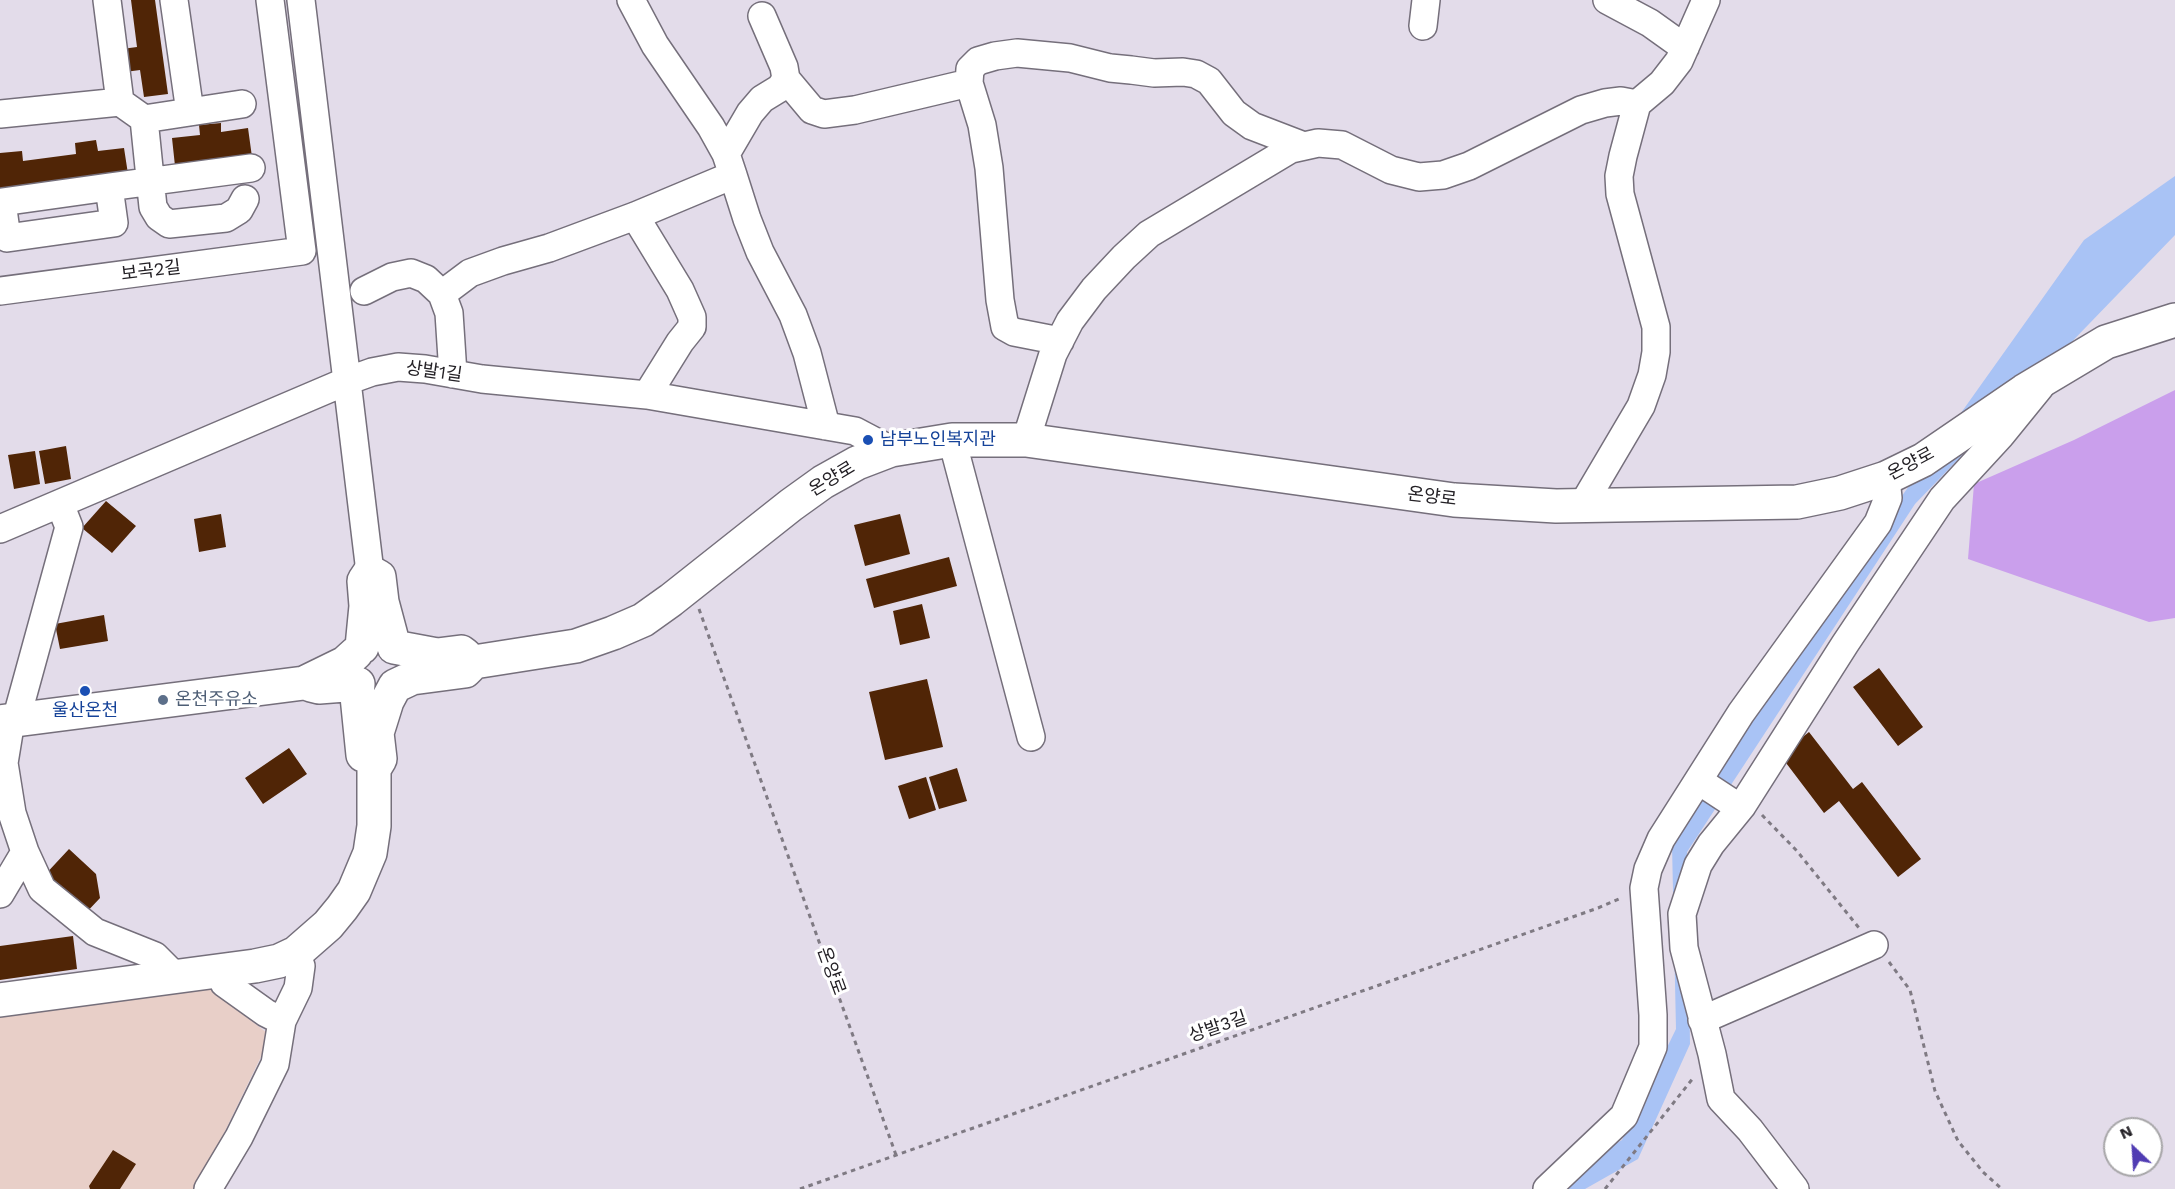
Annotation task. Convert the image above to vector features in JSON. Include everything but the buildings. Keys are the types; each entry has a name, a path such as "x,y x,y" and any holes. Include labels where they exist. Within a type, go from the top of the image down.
{"main road":[{"name":"온양로","path":"474,662 576,646 643,620 823,482 857,463 891,450 952,440 1026,440 1454,500 1582,506 1797,502 1886,478 1923,459 2049,376 2106,342 2175,320"},
{"path":"0,1000 221,972 279,961 296,952 328,925 342,908 362,873 370,853 374,826 374,769 380,759 377,733 387,701 401,679 403,662 394,647 382,602 379,577 370,573 364,581 366,606 357,696 364,764 374,769"},
{"path":"9,720 304,683 345,663 359,662 377,641 394,647 436,655 461,652 474,662 465,671 412,678 380,693 364,689 359,662"},
{"path":"304,683 317,695 332,699 346,708 359,722"}],"street":[{"path":"107,0 120,102"},
{"path":"174,0 190,112"},
{"name":"보곡2길","path":"0,291 302,251 270,0"},
{"path":"301,0 370,573"},
{"path":"631,0 656,45 711,127 730,165 760,252 777,282 800,334 826,426"},
{"path":"1607,0 1650,23 1684,48"},
{"path":"1582,506 1641,406 1652,375 1656,352 1656,327 1620,195 1619,176 1623,156 1637,104 1662,83 1679,60 1706,0"},
{"path":"762,16 784,66 786,79 812,110 824,114 855,110 969,83"},
{"path":"1060,341 1014,332 1005,327 1000,300 989,168 982,125 969,83 970,69 978,61 1017,53 1070,58 1120,69 1154,73 1196,74 1209,81 1234,112 1252,126 1304,146"},
{"path":"442,294 470,273 549,248 635,216 730,165 750,113 762,99 780,88 786,79"},
{"path":"1026,440 1053,354 1070,321 1094,289 1149,234 1291,149 1318,142 1342,145 1391,170 1419,177 1443,175 1469,165 1581,110 1621,101 1637,104"},
{"path":"0,114 120,102 144,119 242,104"},
{"path":"144,119 153,207 159,217 169,224 226,218 239,210 245,199"},
{"path":"109,186 251,168"},
{"path":"635,216 680,290 693,317 692,327 647,395"},
{"path":"364,291 392,278 411,273 426,279 442,294 449,313 453,374"},
{"name":"상발1길","path":"0,529 347,381 372,372 398,367 425,369 482,379 647,395 855,431 891,450"},
{"path":"1795,1189 1750,1130 1721,1099 1712,1054 1684,948 1682,914 1698,865 1711,844 1942,499 2001,435 2049,376"},
{"path":"952,440 1031,737"},
{"path":"1547,1189 1624,1116 1653,1047 1653,1015 1644,888 1648,869 1661,839 1703,784 1741,713 1878,523 1888,498 1886,478"},
{"path":"60,504 69,527 9,720 4,763 12,813 25,852 42,889 95,932 155,956 176,977"},
{"path":"1703,784 1737,804"},
{"path":"0,894 25,852"},
{"path":"1702,1020 1874,945"},
{"path":"207,1189 239,1137 275,1064 282,1021 298,987 301,966 296,952"},
{"path":"221,972 224,984 266,1013 282,1021"}],"path":[{"name":"온양로","path":"690,584 896,1155"},
{"path":"1737,804 1766,816 1910,990 1935,1091 1958,1141 1983,1172 2002,1189"},
{"name":"상발3길","path":"800,1189 1587,912 1644,888"},
{"path":"1605,1189 1712,1054"}],"shaded area":[{"path":"2175,390 2175,618 2149,622 1968,559 1974,484 2074,440"},
{"path":"206,986 271,1036 197,1189 0,1189 0,1014"}],"water":[{"path":"2175,176 2175,235 1915,504 1687,852 1690,1044 1638,1159 1585,1189 1536,1189 1622,1140 1676,1029 1672,845 1724,746 2084,240"}],"place":[{"name":"남부노인복지관","path":"868,440"},
{"name":"울산온천","path":"85,691"},
{"name":"온천주유소","path":"163,700"}]}
